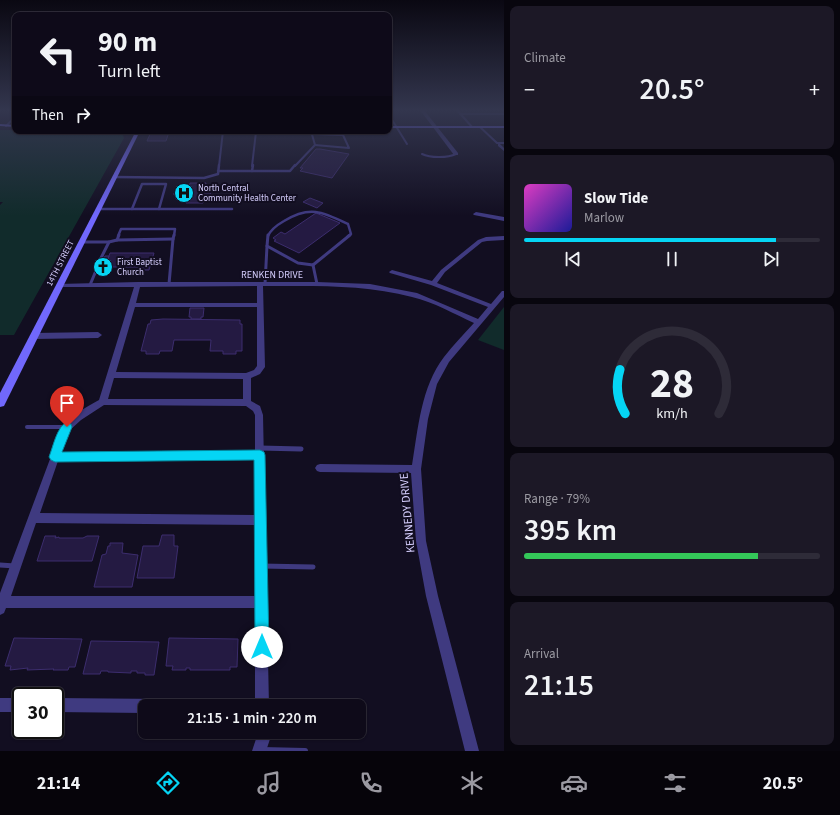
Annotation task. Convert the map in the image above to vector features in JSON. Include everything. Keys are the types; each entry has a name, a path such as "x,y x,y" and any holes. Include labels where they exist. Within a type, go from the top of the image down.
{"street":[{"name":"14TH STREET","path":"0,403 131,145"},
{"path":"449,145 456,154"},
{"path":"499,145 504,150"},
{"path":"476,214 504,219"},
{"path":"433,284 443,271 480,241 486,239 504,238"},
{"path":"392,272 433,284 491,306"},
{"path":"103,402 138,284"},
{"path":"111,375 247,376 257,372 261,367 260,305 262,284"},
{"name":"RENKEN DRIVE","path":"60,285 317,284 370,286 395,290 441,305 479,322"},
{"name":"KENNEDY DRIVE","path":"472,751 432,596 421,541 416,470 424,419 433,384 446,360 491,306 504,293"},
{"path":"132,305 260,305"},
{"path":"34,336 98,335"},
{"path":"247,376 247,403"},
{"path":"261,602 1,606 62,435 67,427 78,417 103,402 247,403 257,409 259,415 260,452 262,699"},
{"path":"55,457 260,452"},
{"path":"320,468 416,470"},
{"path":"32,518 260,520"},
{"path":"0,705 12,705"},
{"path":"64,705 138,706"},
{"path":"259,750 261,739"}],"lane":[{"path":"114,177 204,178 218,174 221,145"},
{"path":"252,171 255,145"},
{"path":"218,170 290,171 315,145"},
{"path":"316,145 349,148 348,145"},
{"path":"422,154 426,156 452,156 456,154"},
{"path":"132,209 142,184 166,184 159,209"},
{"path":"98,209 232,209"},
{"path":"262,284 267,246 266,239 272,230 304,211 313,211 331,216 348,224 351,234 313,265 298,263 267,246"},
{"path":"117,240 122,229 175,229 172,239 169,284"},
{"path":"81,242 172,239"},
{"path":"90,285 100,259 109,242"},
{"path":"313,265 317,284"},
{"path":"27,427 67,427"},
{"path":"260,452 301,449"},
{"path":"0,566 16,566"},
{"path":"261,566 313,567"},
{"path":"259,750 305,751"}],"green space":[{"path":"0,145 120,145 14,335 0,335 0,205 3,202 0,202"},
{"path":"504,307 504,350 478,340"}],"building":[{"path":"316,149 349,154 332,178 300,171 303,168 300,168"},
{"path":"190,183 206,183 205,191 211,191 210,195 215,195 215,197 204,197 203,203 186,203 187,199 176,199 177,195 174,195 174,193 178,193 179,189 189,189"},
{"path":"310,198 323,203 317,208 303,202"},
{"path":"316,213 340,223 299,253 274,241 276,240 273,238 281,232 285,234"},
{"path":"110,253 154,253 149,270 138,270 139,267 105,267"},
{"path":"105,256 109,256 106,264 102,264 103,261 97,261 99,258 104,258"},
{"path":"190,308 204,308 203,317 201,317 201,319 191,319 191,317 189,317"},
{"path":"151,320 240,320 240,324 242,324 242,351 236,351 236,354 223,354 223,351 210,351 211,340 174,340 172,351 160,351 159,354 146,354 146,351 141,351 148,324 150,324"},
{"path":"162,535 174,535 174,546 178,546 174,578 137,578 143,546 159,546"},
{"path":"45,536 56,536 55,538 83,538 87,536 99,536 92,561 37,561"},
{"path":"110,543 123,543 122,553 138,555 132,587 94,587 102,555 106,554"},
{"path":"14,638 82,639 75,667 69,667 68,670 27,670 28,668 10,670 11,666 5,666"},
{"path":"169,638 238,639 237,667 230,667 230,670 190,670 190,668 186,668 186,670 172,670 173,666 166,666"},
{"path":"91,641 159,642 154,675 145,675 145,673 137,673 137,671 131,671 131,673 101,671 100,674 83,674"}],"place":[{"name":"North Central Community Health Center","path":"184,193"},
{"name":"First Baptist Church","path":"103,267"}],"route":[{"path":"67,427 62,435 55,457 260,455 262,647"}]}
